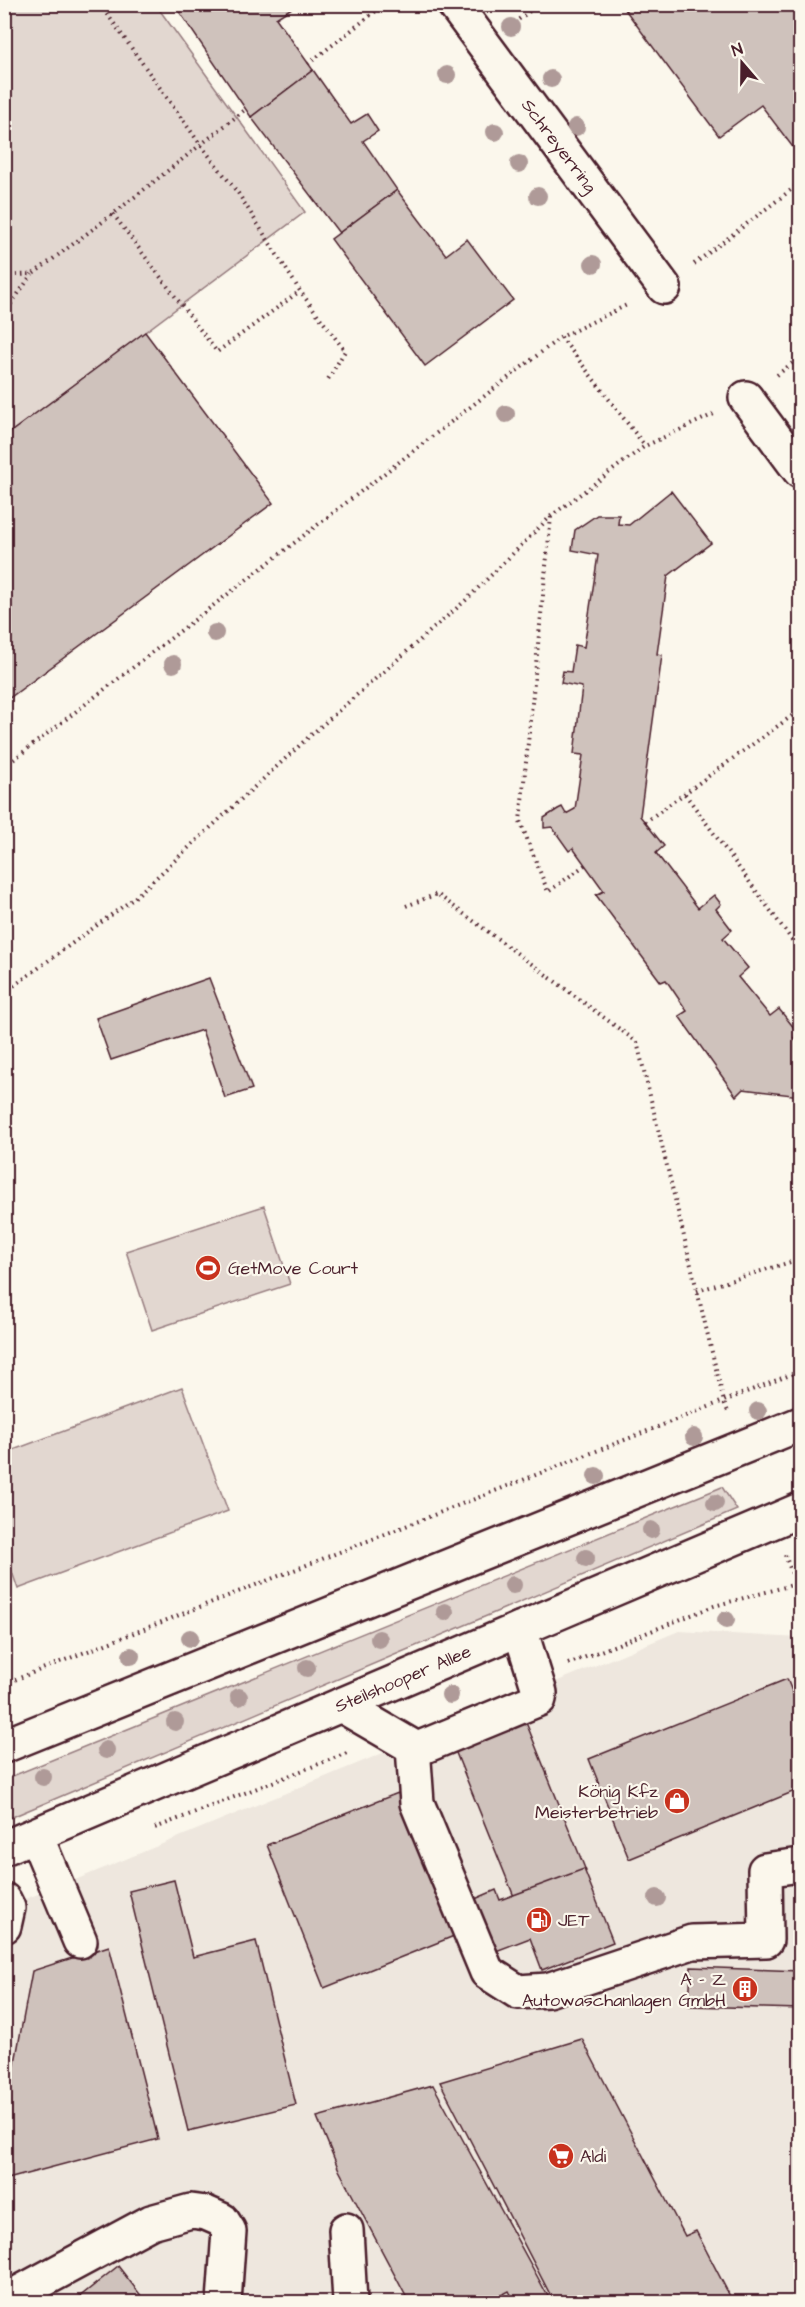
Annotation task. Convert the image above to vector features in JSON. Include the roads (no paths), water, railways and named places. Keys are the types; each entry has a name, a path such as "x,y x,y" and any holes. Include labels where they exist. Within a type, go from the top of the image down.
{"main road":[{"name":"Schreyerring","path":"454,4 664,287"},
{"path":"746,399 801,471"},
{"path":"4,1746 801,1424"},
{"name":"Steilshooper Allee","path":"4,1848 801,1510"},
{"path":"341,1705 413,1747 420,1748 539,1699 540,1694 520,1629"},
{"path":"413,1747 417,1803 487,1972 518,1992 548,1989 692,1942 766,1940 765,1870 801,1865"},
{"path":"36,1836 80,1941"},
{"path":"4,1900 8,1908 4,1926"},
{"path":"4,2301 151,2222 191,2211 206,2213 222,2220 229,2231 224,2302"},
{"path":"346,2230 350,2302"}],"place":[{"name":"GetMove Court","path":"208,1268"},
{"name":"König Kfz Meisterbetrieb","path":"677,1801"},
{"name":"JET","path":"539,1920"},
{"name":"A - Z Autowaschanlagen GmbH","path":"745,1989"},
{"name":"Aldi","path":"561,2156"}]}
